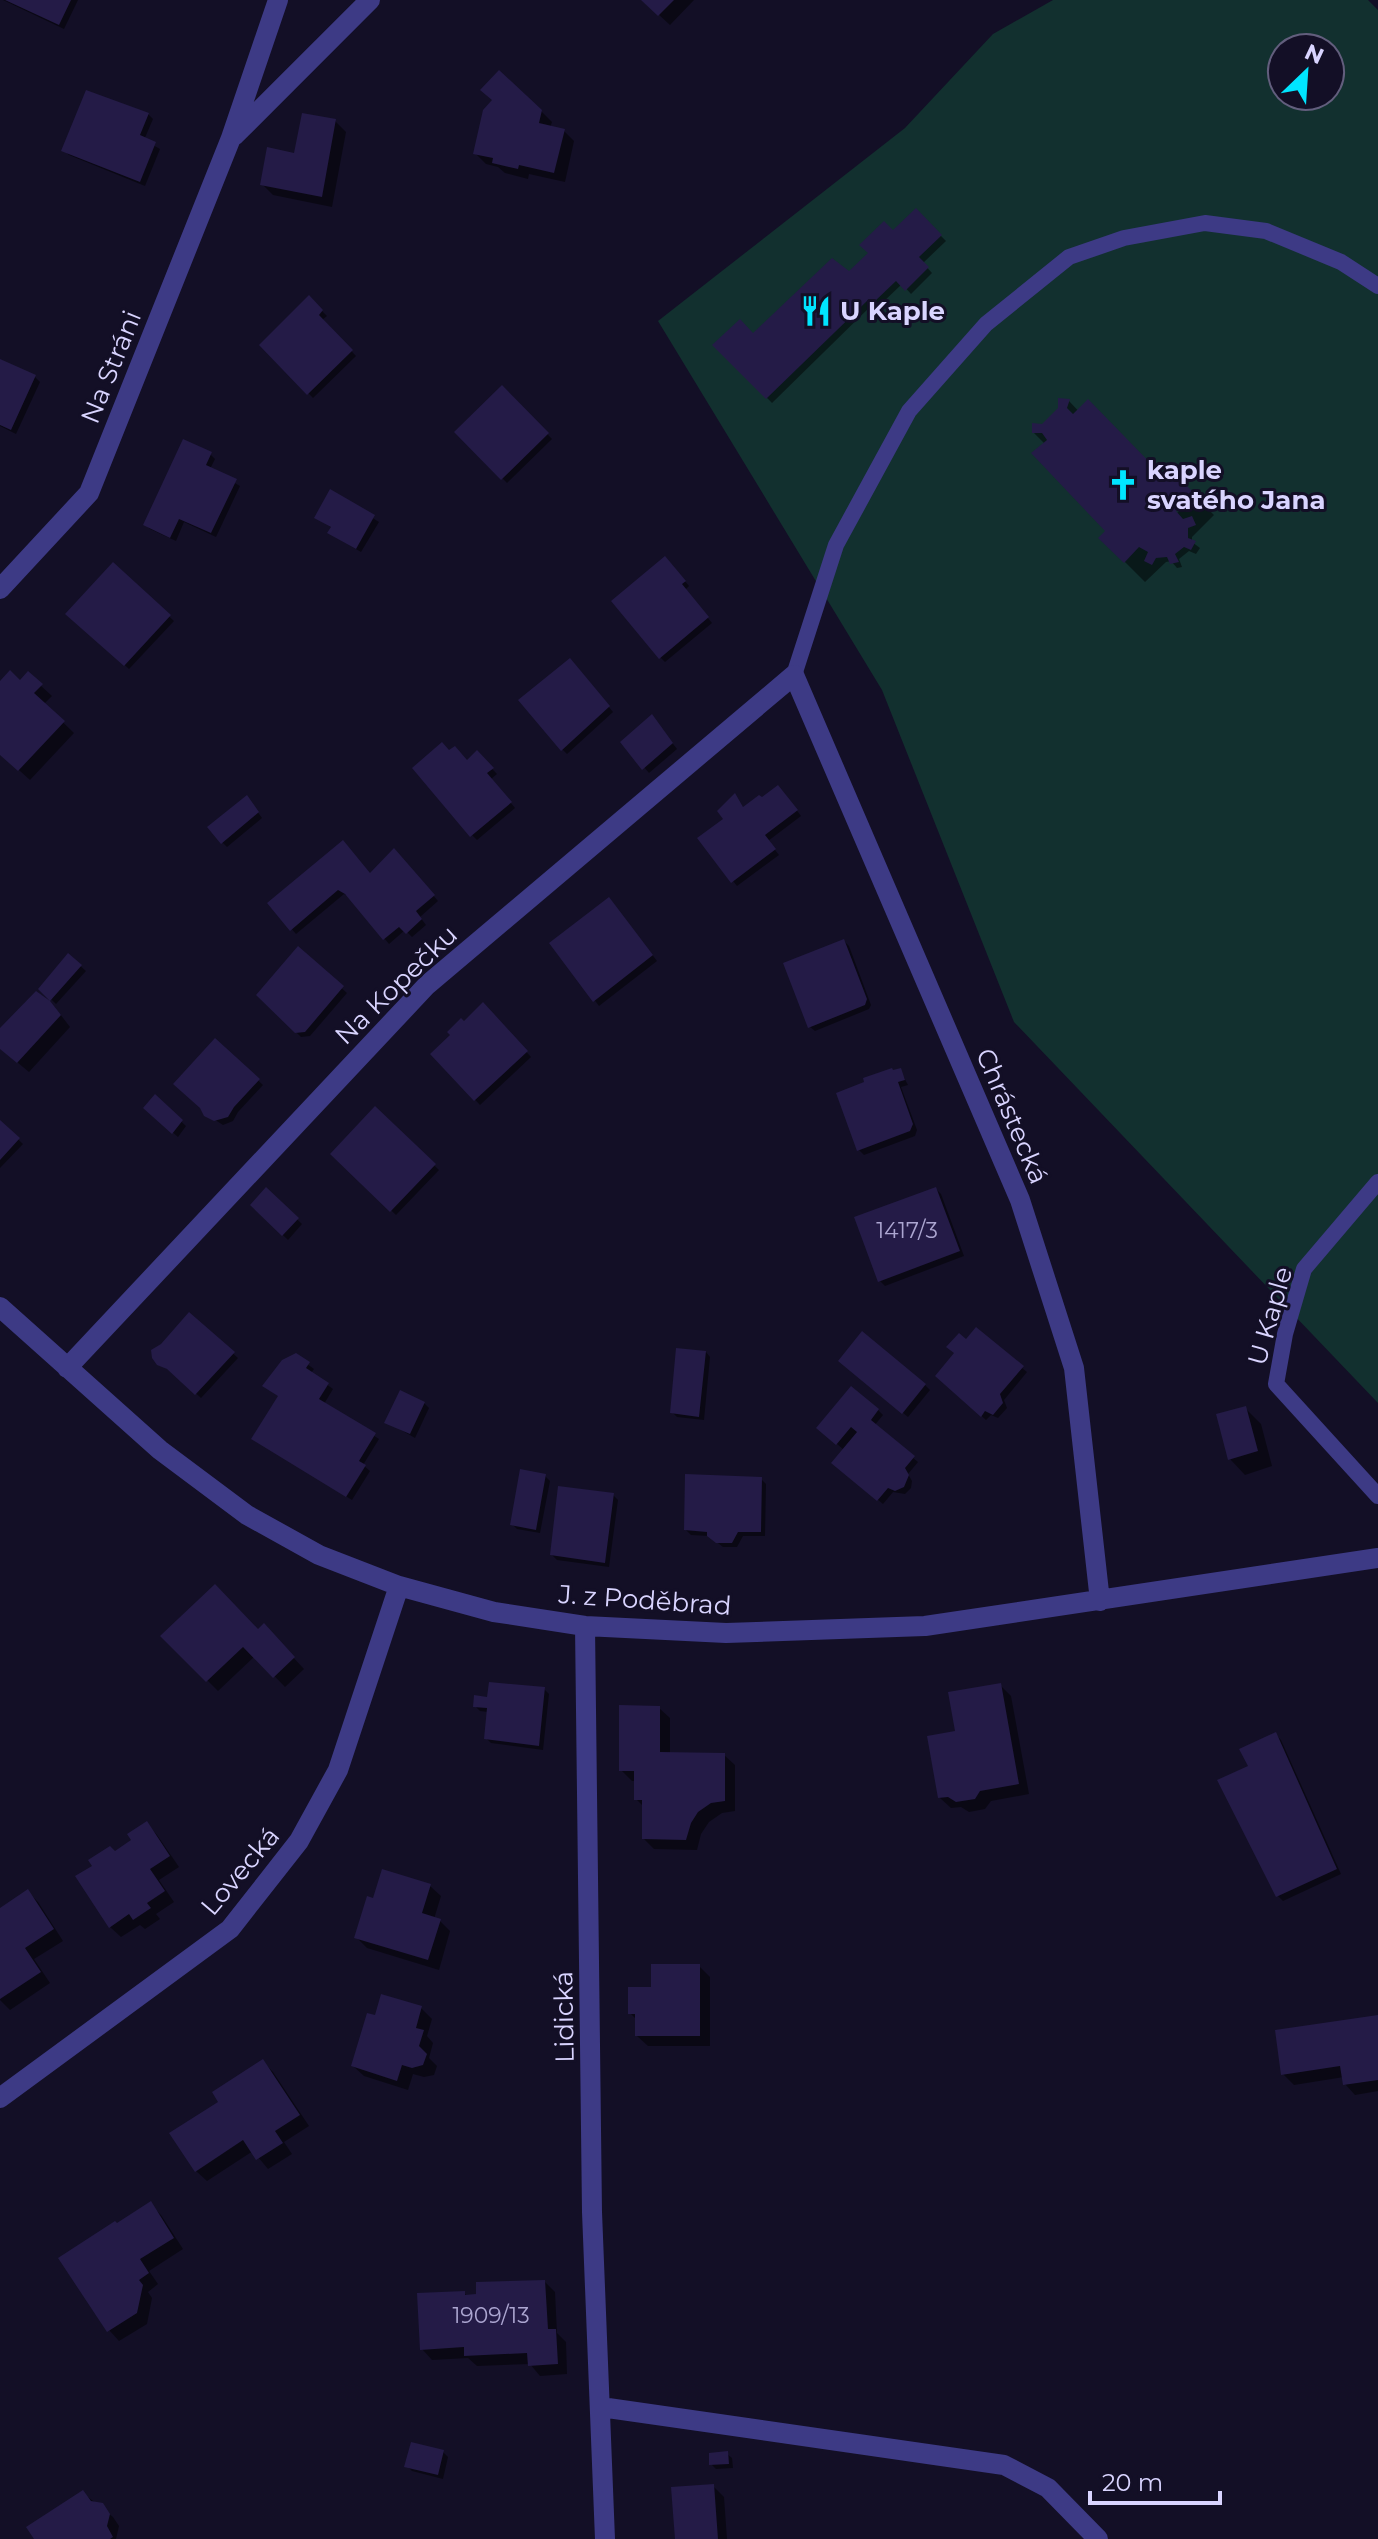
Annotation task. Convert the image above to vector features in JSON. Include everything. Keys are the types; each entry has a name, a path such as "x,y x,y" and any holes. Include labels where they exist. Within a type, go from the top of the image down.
{"street":[{"name":"Na Stráni","path":"0,589 89,493 231,138 278,0"},
{"name":"Na Stráni","path":"231,138 370,0"},
{"name":"Na Kopečku","path":"67,1368 427,985 794,675"},
{"name":"Chrástecká","path":"794,675 1020,1200 1074,1368 1100,1601"},
{"name":"J. z Poděbrad","path":"0,1307 160,1450 247,1515 319,1555 399,1586 494,1612 585,1626 726,1633 925,1626 1378,1558"},
{"name":"Lovecká","path":"0,2098 230,1929 289,1854 338,1770 399,1586"},
{"name":"Lidická","path":"585,1626 592,2212 605,2539"},
{"path":"601,2407 1004,2465 1048,2488 1098,2539"}],"lane":[{"path":"794,675 836,545 909,411 986,324 1069,257 1124,238 1205,223 1266,231 1341,262 1378,286"},
{"name":"U Kaple","path":"1378,1182 1304,1269 1285,1334 1276,1384 1378,1496"}],"green space":[{"path":"1053,0 1368,0 1378,10 1378,1403 1014,1022 882,690 658,321 905,128 993,34"}],"building":[{"path":"5,0 71,0 59,25"},
{"path":"641,0 674,0 658,16"},
{"path":"499,70 542,110 539,123 565,129 554,173 492,163 493,158 473,154 483,110 492,100 480,90"},
{"path":"86,90 149,113 140,135 156,142 140,182 61,151"},
{"path":"302,113 336,119 322,197 260,185 267,147 294,153"},
{"name":"U Kaple","path":"916,208 942,235 919,257 929,267 905,291 896,281 873,303 869,299 766,399 712,345 740,319 753,333 832,258 849,271 868,253 859,245 884,221 893,230"},
{"path":"309,295 323,310 319,315 353,350 307,395 259,345"},
{"path":"0,359 36,375 11,430 0,425"},
{"path":"502,385 549,433 501,480 454,432"},
{"name":"kaple svatého Jana","path":"1058,398 1070,399 1067,408 1073,414 1088,399 1163,476 1170,469 1194,493 1176,511 1183,519 1192,516 1196,525 1188,528 1188,538 1196,541 1191,550 1184,547 1175,554 1179,562 1170,564 1167,557 1156,558 1152,565 1144,561 1148,552 1139,547 1124,563 1098,538 1105,531 1031,453 1047,440 1042,433 1032,433 1032,423 1042,424 1058,408"},
{"path":"183,439 212,452 206,465 237,479 211,533 179,519 170,538 143,525"},
{"path":"330,489 375,515 356,549 327,533 331,527 314,518"},
{"path":"665,556 686,581 682,584 709,617 659,659 611,601"},
{"path":"113,562 171,615 124,666 65,614"},
{"path":"570,658 610,706 561,751 518,700"},
{"path":"10,670 20,680 28,671 43,684 34,693 65,721 18,771 0,755 0,681"},
{"path":"652,714 673,743 642,770 620,742"},
{"path":"442,742 449,750 455,746 467,760 477,750 494,768 487,773 512,802 470,837 412,768"},
{"path":"778,785 798,810 765,835 776,849 731,883 697,838 723,819 717,811 735,793 743,807"},
{"path":"247,795 259,812 221,844 207,827"},
{"path":"343,840 370,873 394,848 435,895 416,911 422,919 406,934 399,927 383,940 345,894 338,890 290,931 267,903"},
{"path":"609,897 653,955 593,1002 549,943"},
{"path":"844,939 867,999 865,1005 808,1028 783,963"},
{"path":"298,946 344,986 305,1032 295,1033 256,995"},
{"path":"68,953 82,965 50,1001 38,989"},
{"path":"36,991 50,1001 61,1015 17,1063 0,1049 0,1028"},
{"path":"483,1002 528,1051 474,1101 430,1054 450,1035 447,1032 461,1018 464,1021"},
{"path":"215,1038 260,1079 228,1117 214,1121 204,1116 200,1108 173,1084"},
{"path":"901,1068 905,1080 898,1082 913,1124 910,1131 857,1151 836,1093 864,1082 863,1078"},
{"path":"155,1094 183,1120 172,1134 143,1108"},
{"path":"375,1106 436,1164 390,1212 330,1154"},
{"path":"0,1120 20,1138 0,1160"},
{"path":"266,1187 299,1218 282,1236 250,1205"},
{"path":"936,1187 960,1251 878,1282 854,1217"},
{"path":"189,1312 235,1352 195,1395 167,1369 157,1365 151,1350 161,1344"},
{"path":"976,1327 1024,1366 1000,1394 1003,1403 993,1415 985,1411 981,1417 935,1376 954,1353 946,1347 959,1333 966,1339"},
{"path":"862,1331 926,1384 902,1414 838,1361"},
{"path":"676,1348 706,1351 699,1417 670,1413"},
{"path":"296,1353 310,1362 306,1368 329,1383 319,1399 376,1433 359,1461 366,1465 346,1497 251,1439 278,1396 262,1386 282,1360"},
{"path":"851,1386 879,1409 871,1420 915,1456 905,1468 909,1475 904,1487 895,1491 888,1488 877,1501 831,1463 857,1432 851,1427 836,1445 816,1428"},
{"path":"400,1390 425,1402 410,1434 384,1423"},
{"path":"1246,1406 1258,1451 1228,1460 1216,1414"},
{"path":"520,1469 546,1474 536,1530 510,1525"},
{"path":"685,1474 762,1477 761,1532 738,1532 732,1543 716,1543 707,1536 707,1532 684,1530"},
{"path":"558,1486 614,1493 605,1563 550,1555"},
{"path":"215,1584 258,1629 264,1623 295,1657 273,1678 243,1647 206,1682 160,1636"},
{"path":"489,1682 545,1687 539,1746 484,1739 487,1708 473,1707 474,1695 487,1697"},
{"path":"1001,1683 1019,1784 980,1791 975,1799 956,1802 948,1797 938,1798 927,1736 955,1731 948,1692"},
{"path":"619,1705 660,1706 660,1752 725,1753 725,1801 711,1803 698,1812 686,1840 642,1839 642,1800 634,1800 634,1771 619,1771"},
{"path":"1276,1732 1337,1869 1276,1897 1217,1780 1248,1766 1239,1749"},
{"path":"147,1821 170,1856 150,1869 165,1891 147,1903 151,1908 133,1920 129,1914 109,1928 75,1876 92,1866 88,1860 110,1846 115,1851 131,1840 127,1834"},
{"path":"382,1869 431,1884 422,1913 441,1919 428,1960 354,1938 367,1896 373,1898"},
{"path":"28,1889 54,1929 25,1948 41,1972 0,1999 0,1908"},
{"path":"651,1964 700,1964 700,2036 635,2036 635,2014 628,2014 628,1987 651,1987"},
{"path":"381,1994 422,2006 416,2028 424,2030 419,2046 427,2054 423,2065 412,2068 402,2065 397,2081 351,2066 367,2013 375,2015"},
{"path":"1378,2015 1378,2080 1343,2085 1340,2066 1281,2075 1275,2030"},
{"path":"263,2059 300,2115 275,2131 283,2143 256,2160 243,2140 195,2172 169,2133 218,2102 212,2092"},
{"path":"151,2201 174,2238 140,2259 149,2273 139,2280 143,2285 137,2313 107,2332 58,2258"},
{"path":"545,2280 548,2329 556,2329 558,2364 528,2366 527,2353 464,2356 464,2347 420,2350 417,2293 465,2291 465,2295 476,2294 476,2282"},
{"path":"411,2442 444,2450 438,2475 404,2467"},
{"path":"728,2451 729,2464 709,2465 709,2453"},
{"path":"714,2484 718,2539 675,2539 671,2487"},
{"path":"83,2490 91,2501 103,2503 110,2514 107,2526 113,2537 34,2539 26,2527"}],"place":[{"name":"U Kaple","path":"816,311"},
{"name":"kaple svatého Jana","path":"1123,485"}]}
